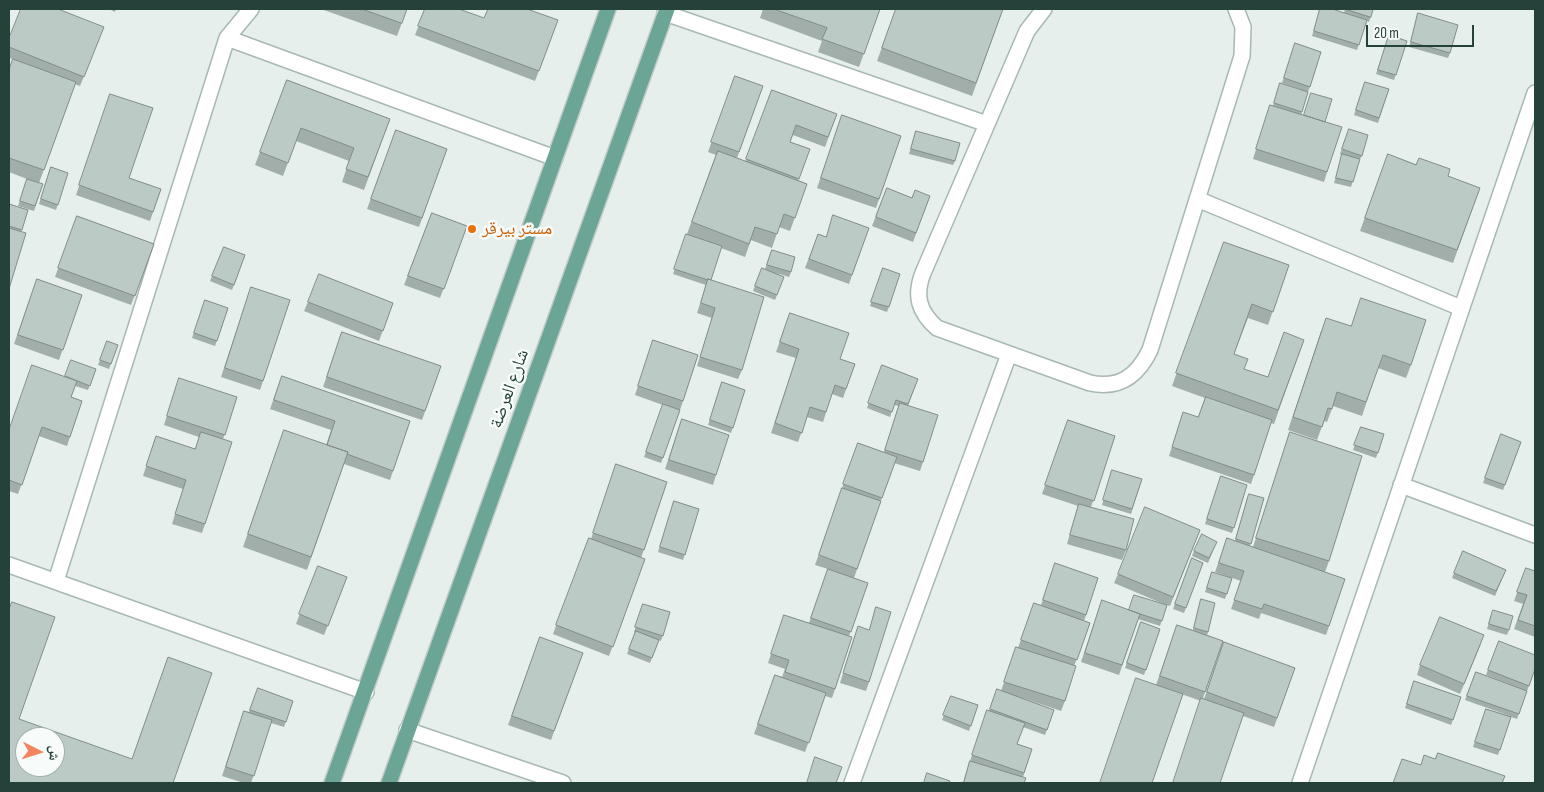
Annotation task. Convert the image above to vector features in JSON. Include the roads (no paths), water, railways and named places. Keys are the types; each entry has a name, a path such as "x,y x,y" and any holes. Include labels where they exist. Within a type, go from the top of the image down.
{"main road":[{"name":"شارع العرضة","path":"332,783 608,9"},
{"name":"شارع العرضة","path":"389,783 666,11"}],"street":[{"path":"56,581 227,38 251,9"},
{"path":"1044,9 1027,31 923,273 918,295 920,306 926,318 937,328 1090,383 1105,386 1129,377 1145,361 1150,350 1242,56 1243,28 1236,9"},
{"path":"666,11 987,124"},
{"path":"227,38 556,158"},
{"path":"1300,783 1461,308 1529,130 1535,93"},
{"path":"1197,199 1461,308"},
{"path":"852,783 1010,354"},
{"path":"1401,485 1535,535"},
{"path":"9,565 366,692"},
{"path":"407,730 563,783"}],"place":[{"name":"مستر بيرقر","path":"472,229"}]}
